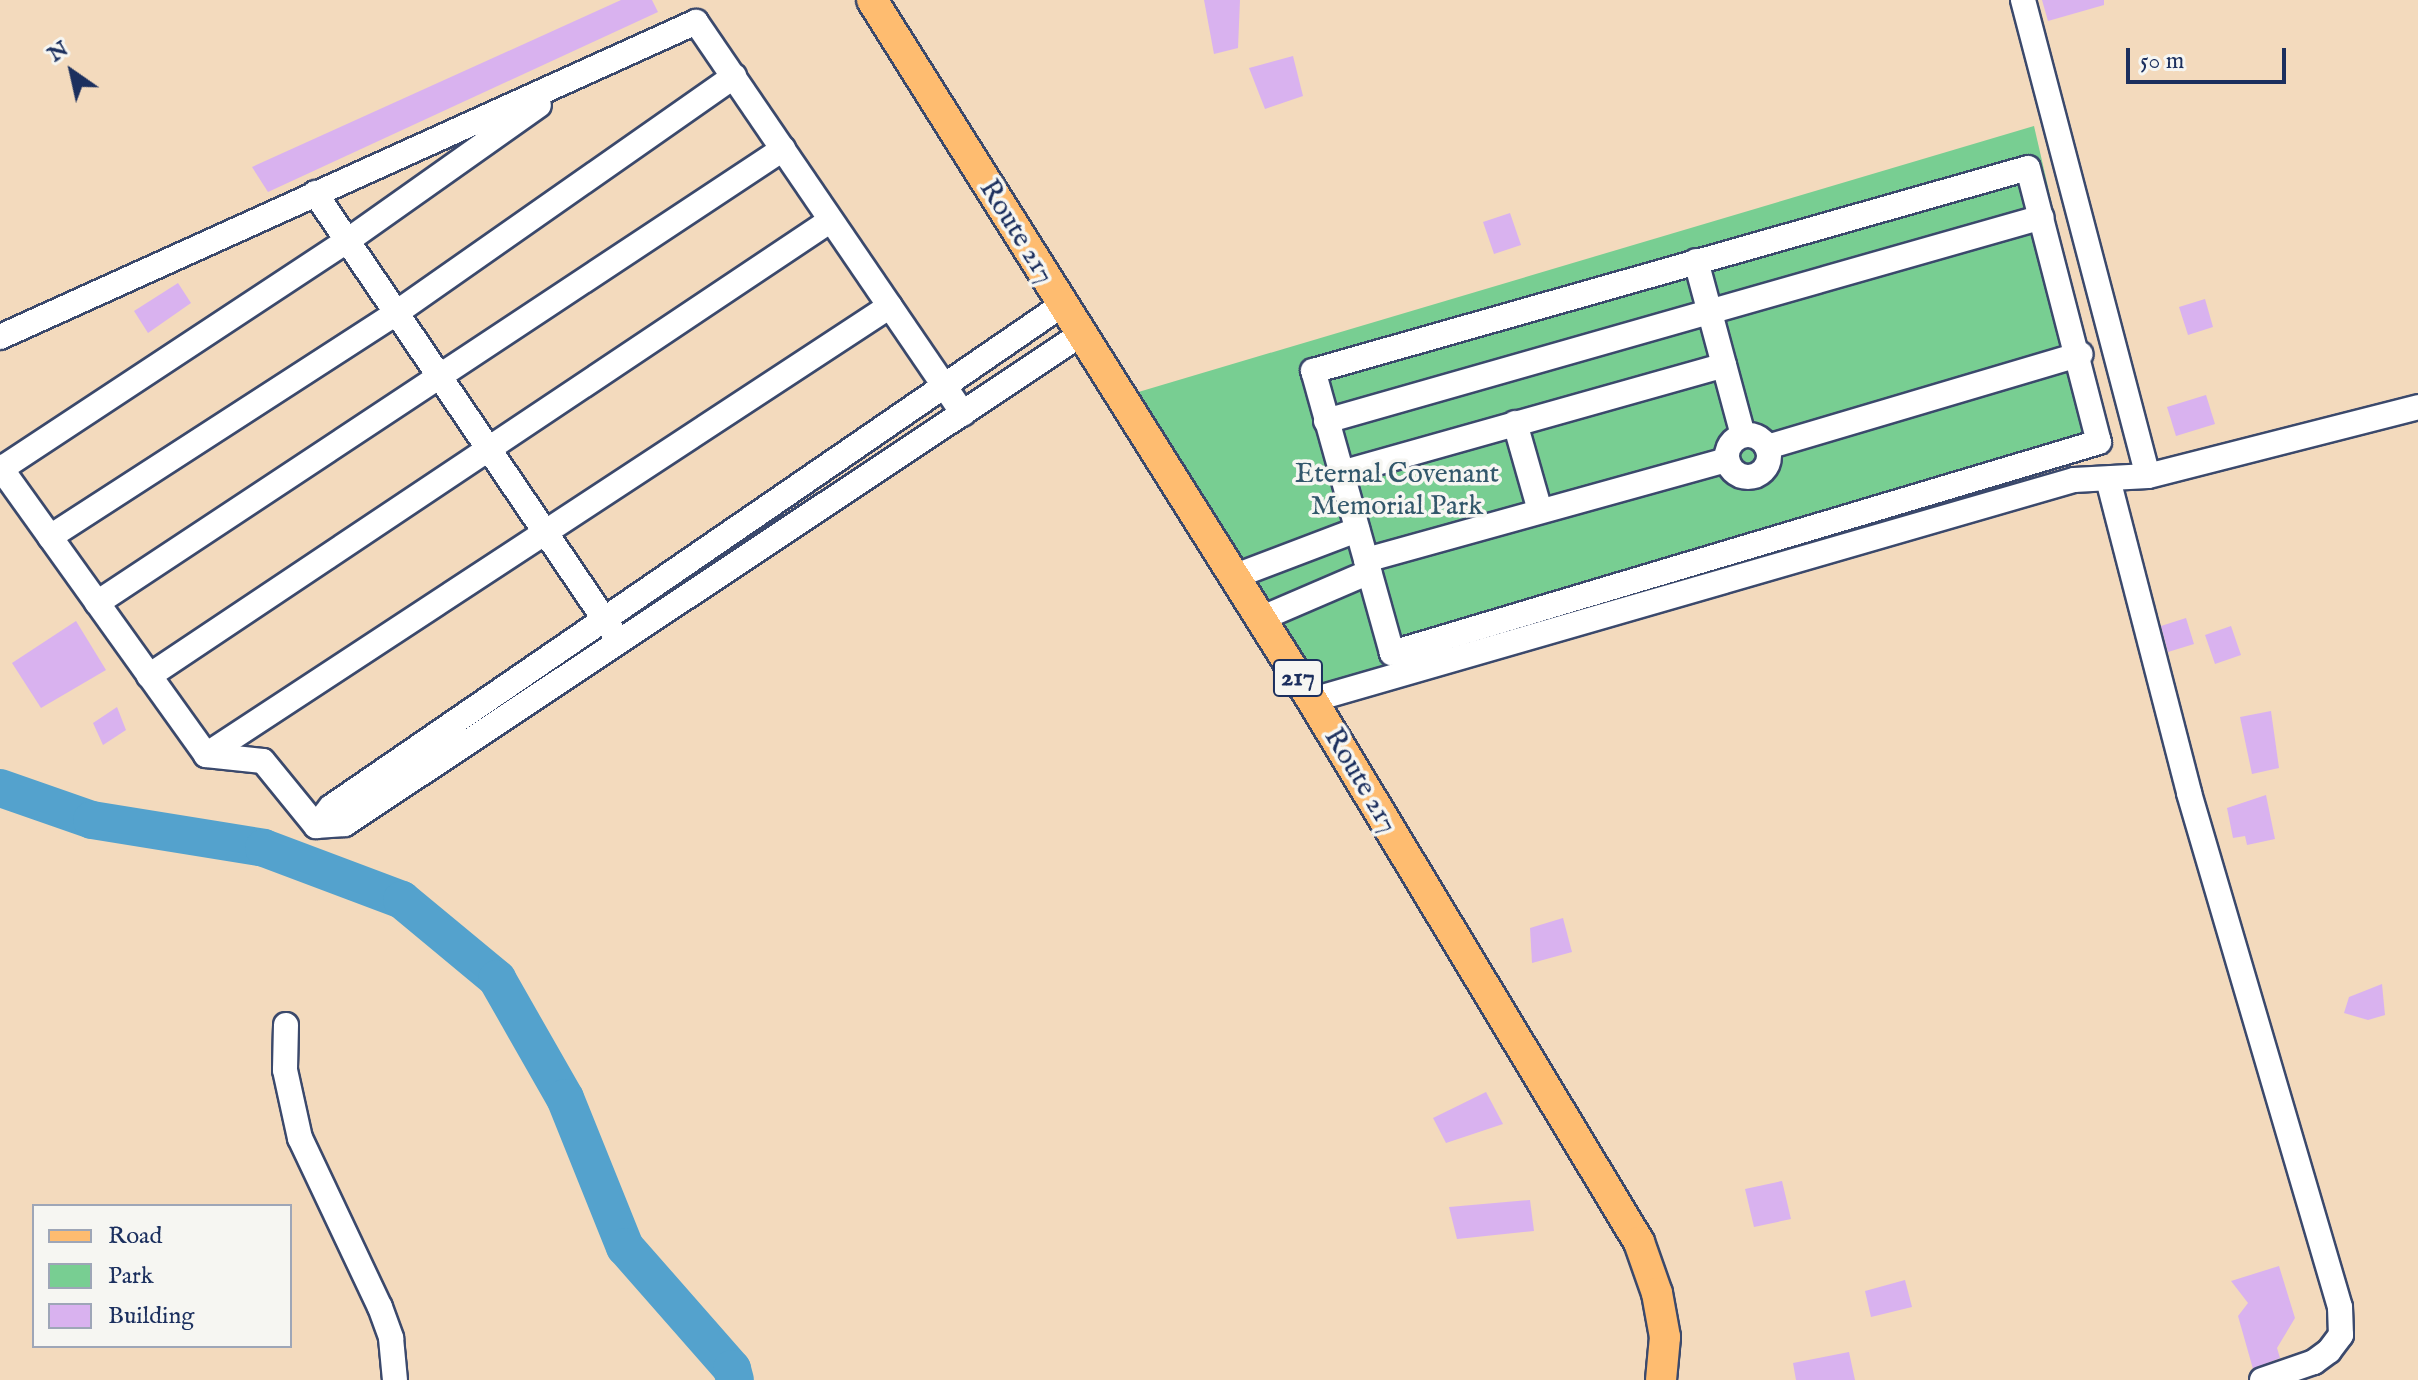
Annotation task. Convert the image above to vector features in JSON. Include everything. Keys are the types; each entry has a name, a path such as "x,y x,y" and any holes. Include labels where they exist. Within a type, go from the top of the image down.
{"main road":[{"name":"Route 217","path":"872,0 1312,700 1639,1242 1657,1293 1665,1337 1661,1380"}],"street":[{"path":"2023,0 2148,476"},
{"path":"0,337 696,22 963,414"},
{"path":"316,826 263,761 206,755 0,468 347,241 583,73"},
{"path":"50,537 396,313 734,76"},
{"path":"97,603 783,149"},
{"path":"2028,168 2080,354 2099,442 1392,653 1313,371 1696,261 2028,168"},
{"path":"315,193 620,643"},
{"path":"1326,421 1711,314 2042,217"},
{"path":"149,676 490,451 831,220"},
{"path":"1696,261 1743,435"},
{"path":"316,826 331,807 946,388 1062,305"},
{"path":"206,755 890,306"},
{"path":"316,826 345,824 1080,335"},
{"path":"1767,447 2080,354"},
{"path":"1341,473 1724,365"},
{"path":"1312,700 2074,480 2148,476 2418,407"},
{"path":"1515,423 1540,511"},
{"path":"1743,435 1760,438 1767,447 1769,459 1756,475 1739,475 1727,460 1729,446 1743,435"},
{"path":"1260,619 1368,566 1540,511 1727,460"},
{"path":"2108,479 2189,793 2340,1307 2341,1335 2329,1351 2314,1362 2262,1380"},
{"path":"1233,577 1357,530"},
{"path":"286,1025 285,1070 300,1138 380,1307 391,1338 395,1380"}],"green space":[{"name":"Eternal Covenant Memorial Park","path":"2034,126 2108,448 1313,693 1125,396"}],"building":[{"path":"621,0 652,0 658,12 268,192 252,167"},
{"path":"1204,0 1240,0 1238,48 1214,54"},
{"path":"2042,0 2104,0 2104,5 2048,21"},
{"path":"1293,56 1303,96 1265,109 1249,68"},
{"path":"1510,213 1521,245 1494,254 1483,222"},
{"path":"178,283 191,303 148,333 134,311"},
{"path":"2205,299 2213,327 2188,335 2179,307"},
{"path":"2206,395 2215,424 2176,436 2167,407"},
{"path":"2186,618 2194,644 2168,652 2161,626"},
{"path":"76,621 106,670 41,708 12,663"},
{"path":"2231,626 2241,655 2215,664 2205,635"},
{"path":"117,707 126,730 103,745 93,723"},
{"path":"2271,711 2279,768 2252,774 2240,717"},
{"path":"2266,795 2275,839 2247,845 2245,836 2233,838 2227,808"},
{"path":"1563,918 1572,952 1532,963 1530,928"},
{"path":"2382,984 2385,1015 2368,1020 2344,1013 2349,997"},
{"path":"1486,1092 1503,1124 1446,1143 1433,1118"},
{"path":"1782,1181 1791,1219 1754,1227 1745,1189"},
{"path":"1530,1200 1534,1231 1457,1239 1449,1207"},
{"path":"2279,1266 2295,1318 2277,1348 2280,1358 2253,1369 2238,1316 2248,1303 2231,1281"},
{"path":"1905,1280 1912,1307 1871,1317 1865,1291"},
{"path":"1849,1352 1855,1380 1796,1380 1793,1363"}],"waterway":[{"path":"0,788 92,820 264,848 402,900 497,979 565,1098 625,1247 732,1369 735,1380"}]}
